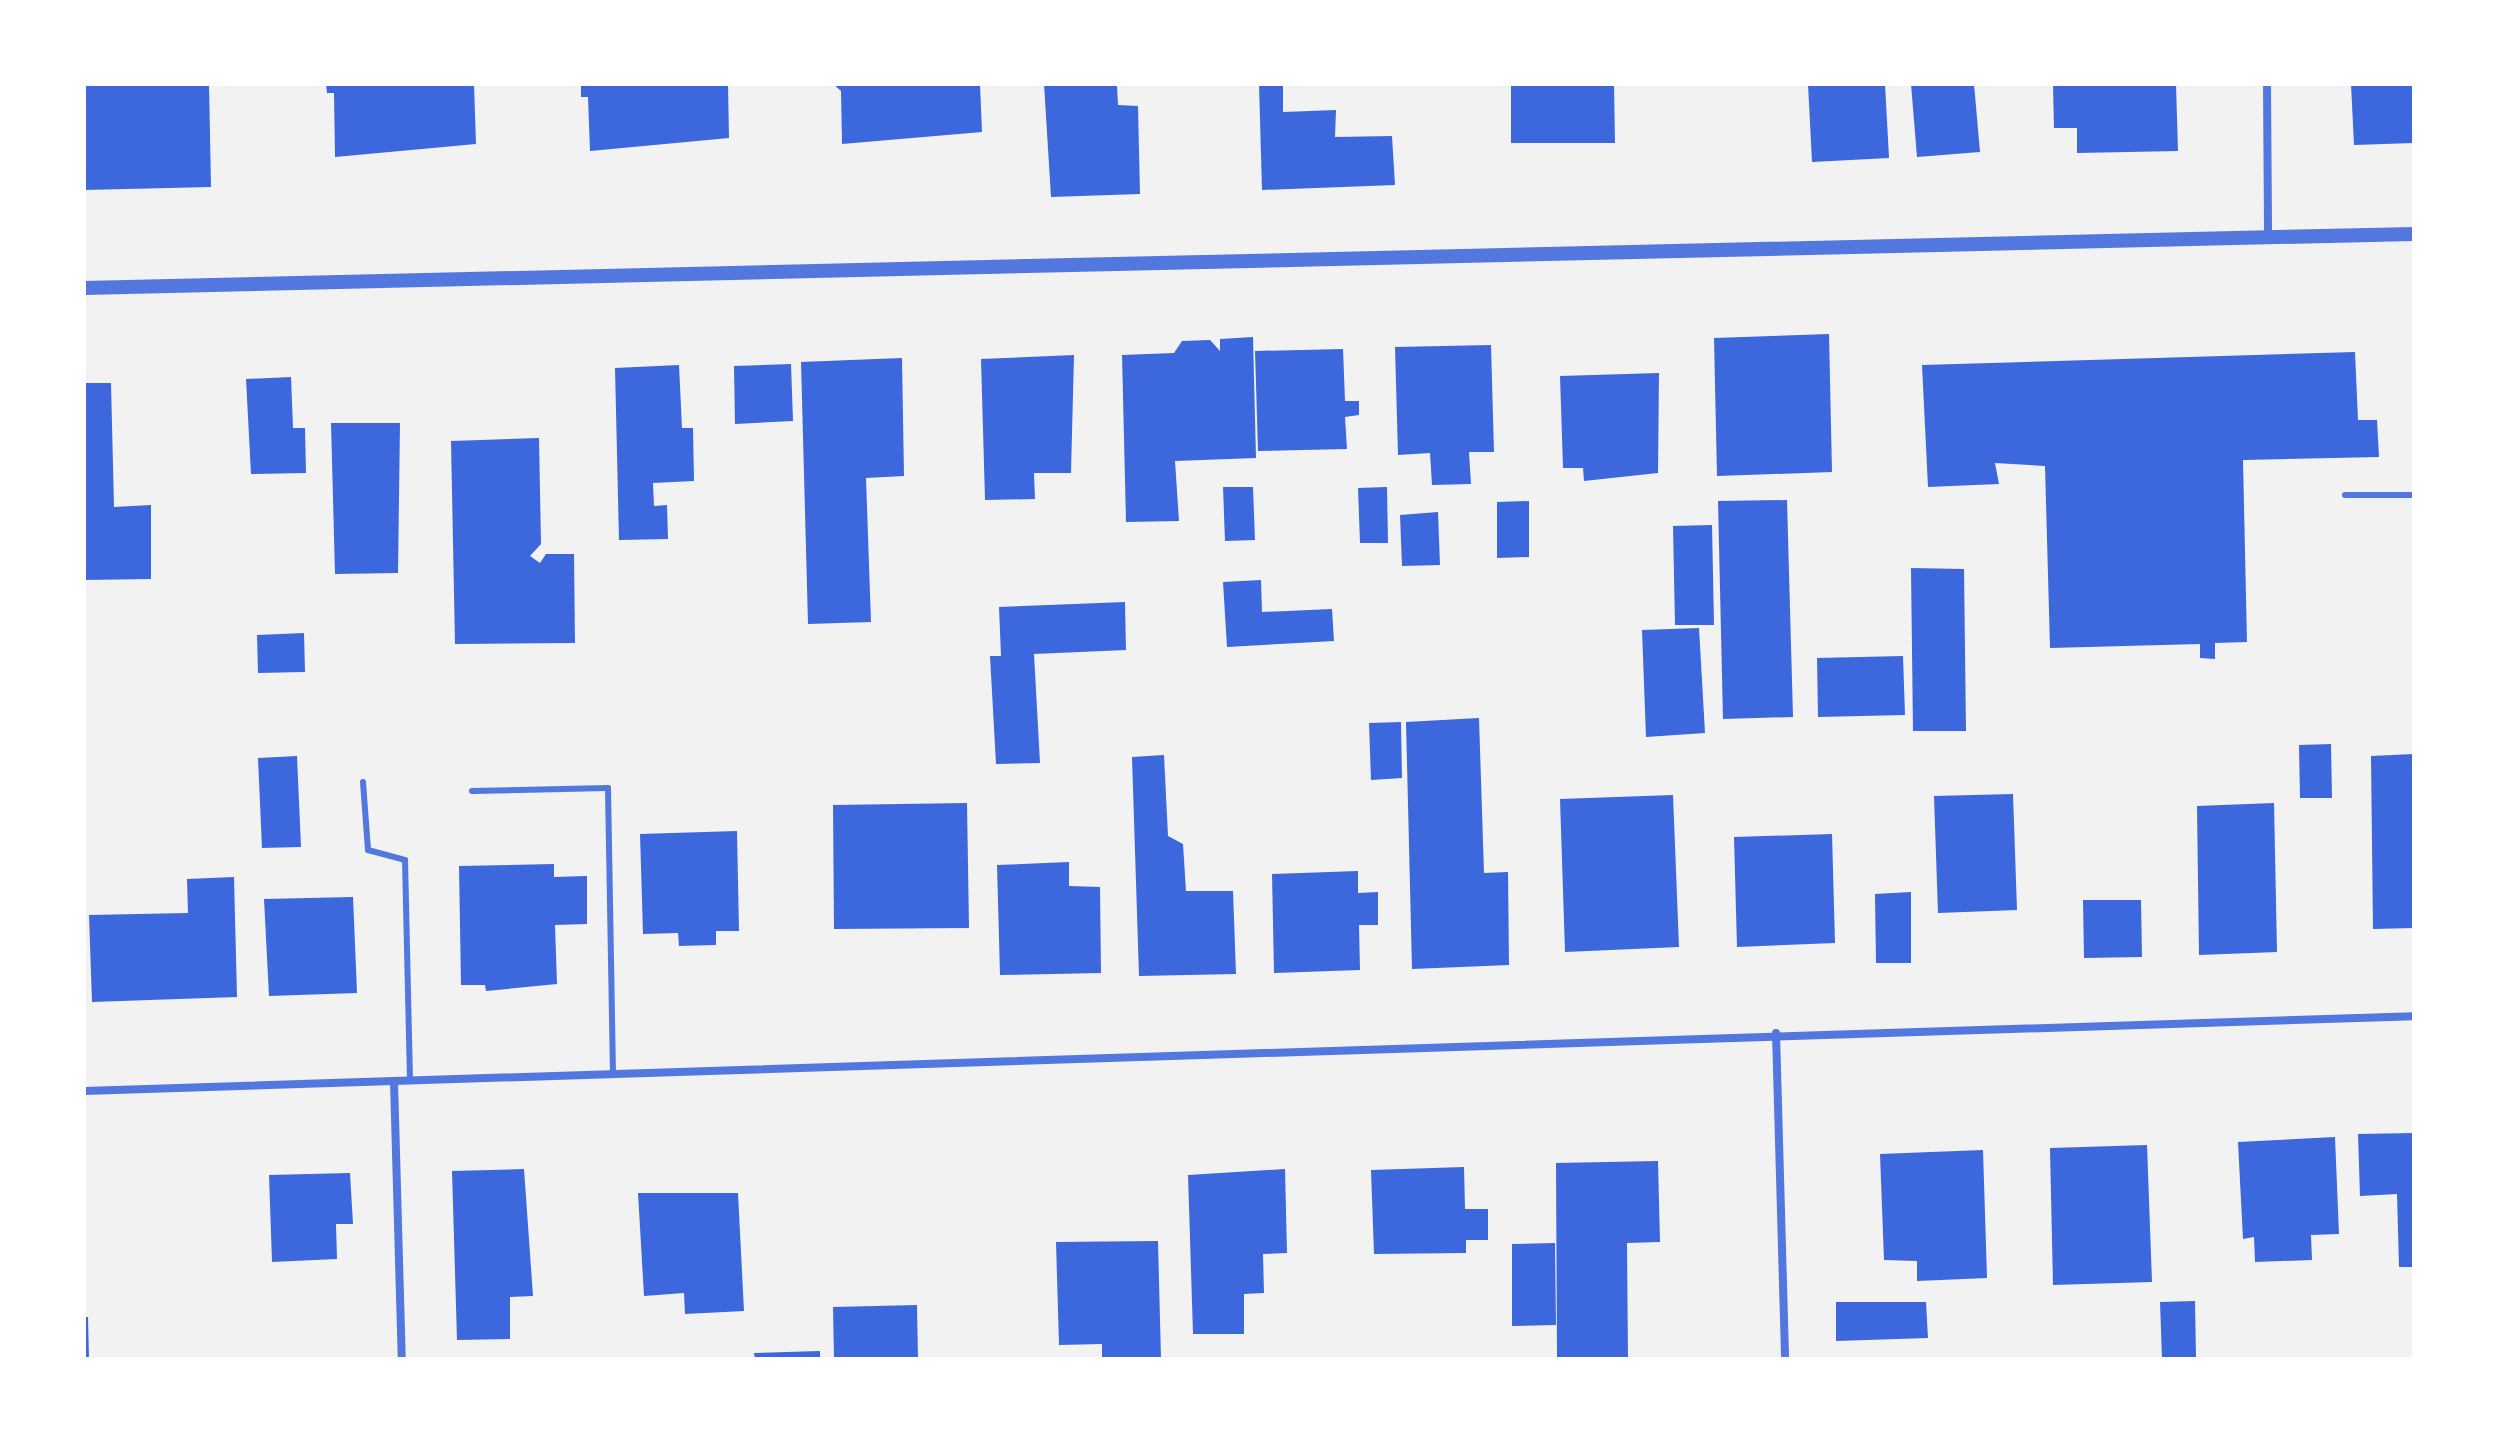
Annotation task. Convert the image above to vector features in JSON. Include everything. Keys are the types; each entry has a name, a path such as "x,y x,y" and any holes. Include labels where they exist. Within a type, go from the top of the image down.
{"street":[{"path":"2267,84 2268,234"},
{"path":"84,288 2268,234 2414,234"},
{"path":"84,1091 1776,1033 2414,1016"},
{"path":"1776,1033 1785,1359"},
{"path":"394,1081 402,1359"}],"lane":[{"path":"2345,495 2414,495"},
{"path":"363,782 368,850 405,860 410,1081"},
{"path":"472,791 608,788 613,1074"}],"building":[{"path":"84,84 209,84 211,187 84,190"},
{"path":"326,84 474,84 476,144 335,157 334,93 327,93"},
{"path":"581,84 728,84 729,138 590,151 588,97 581,97"},
{"path":"833,84 980,84 982,132 842,144 841,91"},
{"path":"1044,84 1117,85 1118,105 1138,106 1140,194 1051,197"},
{"path":"1259,84 1283,84 1283,112 1336,110 1335,137 1392,136 1395,185 1262,190"},
{"path":"1511,84 1614,84 1615,143 1511,143"},
{"path":"1808,84 1885,84 1889,158 1812,162"},
{"path":"1911,84 1974,84 1980,152 1917,157"},
{"path":"2176,84 2178,151 2077,153 2077,128 2054,128 2053,85"},
{"path":"2351,84 2414,84 2414,143 2354,145"},
{"path":"1829,334 1832,472 1717,476 1714,338"},
{"path":"1253,337 1256,458 1175,461 1179,521 1126,522 1122,355 1174,353 1182,341 1210,340 1220,351 1220,339"},
{"path":"1491,345 1494,452 1469,452 1471,484 1432,485 1430,453 1398,455 1395,347"},
{"path":"1343,349 1345,401 1359,401 1359,415 1345,417 1347,449 1258,451 1255,351"},
{"path":"2355,352 2358,420 2377,420 2379,457 2243,460 2247,642 2215,643 2215,659 2200,658 2200,644 2050,648 2045,466 1995,463 1999,484 1928,487 1922,365"},
{"path":"1074,355 1071,473 1034,473 1035,499 985,500 981,359"},
{"path":"902,358 904,476 866,478 871,622 808,624 801,362"},
{"path":"791,364 793,421 735,424 734,366"},
{"path":"679,365 682,428 693,428 694,481 653,483 654,506 667,505 668,539 619,540 615,368"},
{"path":"1659,373 1658,473 1584,481 1583,468 1563,468 1560,376"},
{"path":"291,377 293,428 305,428 306,473 251,474 246,379"},
{"path":"84,383 111,383 114,507 151,505 151,579 84,580"},
{"path":"331,423 400,423 398,573 335,574"},
{"path":"539,438 541,544 530,556 540,563 546,554 574,554 575,643 455,644 451,441"},
{"path":"1223,487 1253,487 1255,540 1225,541"},
{"path":"1387,487 1388,543 1360,543 1358,488"},
{"path":"1787,500 1793,717 1723,719 1718,501"},
{"path":"1529,501 1529,557 1497,558 1497,502"},
{"path":"1438,512 1440,565 1402,566 1400,515"},
{"path":"1712,525 1714,625 1675,625 1673,526"},
{"path":"1911,568 1964,569 1966,731 1913,731"},
{"path":"1261,580 1262,612 1332,609 1334,641 1227,647 1223,582"},
{"path":"1125,602 1126,650 1034,654 1040,763 996,764 990,656 1001,656 999,607"},
{"path":"1699,628 1705,733 1646,737 1642,630"},
{"path":"304,633 305,672 258,673 257,635"},
{"path":"1903,656 1905,715 1818,717 1817,658"},
{"path":"1479,718 1484,873 1508,872 1509,965 1412,969 1406,722"},
{"path":"1401,722 1402,778 1371,780 1369,723"},
{"path":"2331,744 2332,798 2300,798 2299,745"},
{"path":"2414,754 2414,928 2373,929 2371,756"},
{"path":"1164,755 1168,836 1183,844 1186,891 1233,891 1236,974 1139,976 1132,757"},
{"path":"297,756 301,847 262,848 258,758"},
{"path":"2013,794 2017,910 1938,913 1934,796"},
{"path":"1673,795 1679,947 1565,952 1560,799"},
{"path":"967,803 969,928 834,929 833,805"},
{"path":"2274,803 2277,952 2199,955 2197,806"},
{"path":"737,831 739,931 716,931 716,945 679,946 678,933 643,934 640,834"},
{"path":"1832,834 1835,943 1737,947 1734,837"},
{"path":"1069,862 1069,886 1100,887 1101,973 1000,975 997,865"},
{"path":"554,864 554,877 587,876 587,924 555,925 557,984 486,991 485,985 461,985 459,866"},
{"path":"1358,871 1358,893 1378,892 1378,925 1359,925 1360,970 1274,973 1272,874"},
{"path":"234,877 237,997 92,1002 89,915 188,913 187,879"},
{"path":"1911,892 1911,963 1876,963 1875,894"},
{"path":"353,897 357,993 269,996 264,899"},
{"path":"2083,900 2141,900 2142,957 2084,958"},
{"path":"2414,1133 2414,1267 2399,1267 2397,1194 2360,1196 2358,1134"},
{"path":"2335,1137 2339,1234 2311,1235 2312,1260 2255,1262 2254,1237 2243,1239 2238,1142"},
{"path":"2147,1145 2152,1282 2053,1285 2050,1148"},
{"path":"1983,1150 1987,1278 1917,1281 1917,1261 1884,1260 1880,1154"},
{"path":"1658,1161 1660,1242 1627,1243 1628,1359 1557,1359 1556,1163"},
{"path":"1464,1167 1465,1209 1488,1209 1488,1240 1466,1240 1466,1253 1374,1254 1371,1170"},
{"path":"524,1169 533,1296 510,1297 510,1339 457,1340 452,1171"},
{"path":"1285,1169 1287,1253 1263,1254 1264,1293 1244,1294 1244,1334 1193,1334 1188,1175"},
{"path":"350,1173 353,1224 336,1224 337,1259 272,1262 269,1175"},
{"path":"638,1193 738,1193 744,1311 685,1314 684,1293 644,1296"},
{"path":"1158,1241 1161,1359 1102,1359 1102,1344 1059,1345 1056,1242"},
{"path":"1555,1243 1556,1325 1512,1326 1512,1244"},
{"path":"2195,1301 2196,1359 2162,1359 2160,1302"},
{"path":"1836,1302 1926,1302 1928,1338 1836,1341"},
{"path":"917,1305 918,1359 834,1359 833,1307"},
{"path":"84,1317 88,1317 89,1359 84,1359"},
{"path":"820,1351 820,1359 755,1359 754,1353"}]}
